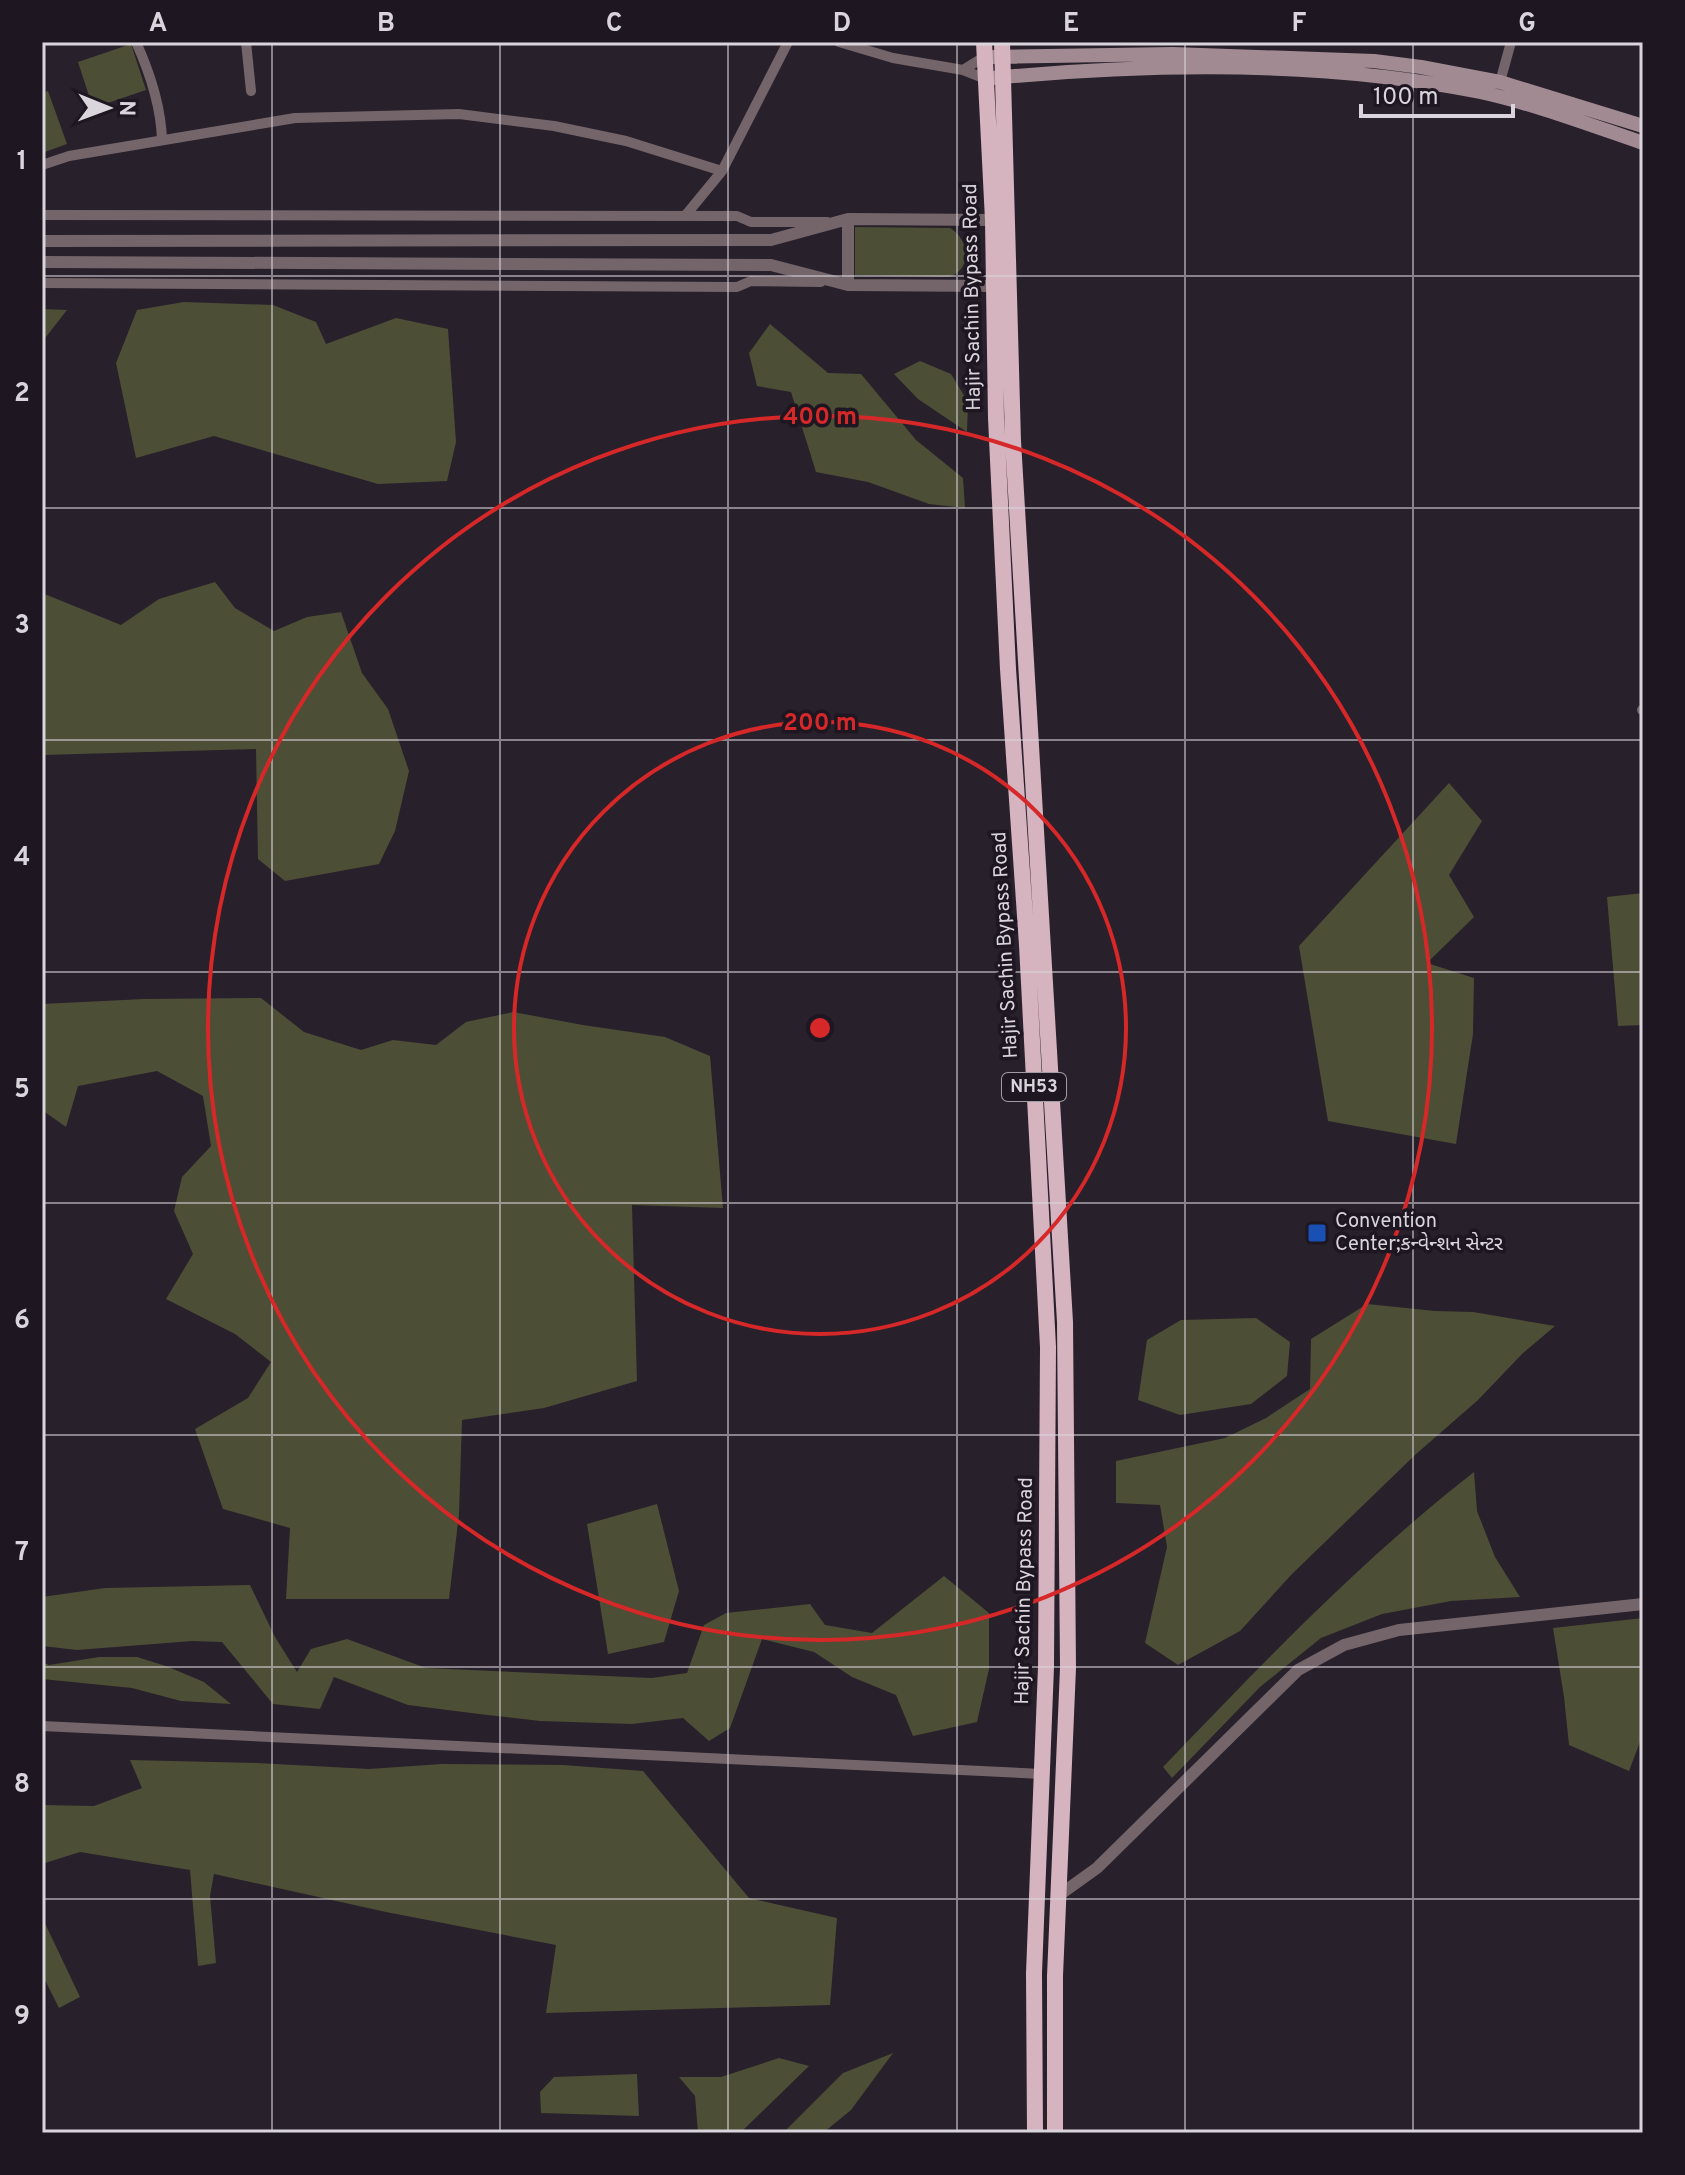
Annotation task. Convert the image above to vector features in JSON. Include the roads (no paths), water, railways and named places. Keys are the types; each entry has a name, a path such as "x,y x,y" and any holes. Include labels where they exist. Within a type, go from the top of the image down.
{"highway":[{"name":"NH53","path":"1003,49 1013,441 1065,1322 1068,1668 1055,1976 1055,2133"},
{"name":"Hajir Sachin Bypass Road","path":"984,50 993,220 996,418 1048,1347 1046,1667 1034,1973 1035,2133"}],"main road":[{"path":"984,50 1219,48 1374,61 1500,82 1643,126"},
{"path":"986,79 1041,73 1181,68 1365,75 1419,81 1503,97 1643,143"}],"street":[{"path":"136,42 150,73 162,122 162,140"},
{"path":"246,42 251,91"},
{"path":"685,216 722,171 788,42"},
{"path":"839,42 893,58 963,70 986,79"},
{"path":"1500,82 1511,42"},
{"path":"963,70 984,50"},
{"path":"42,165 69,156 295,118 459,114 554,126 626,141 722,171"},
{"path":"42,215 737,216 751,222 993,220"},
{"path":"42,241 771,240 842,220"},
{"path":"841,283 842,220"},
{"path":"42,262 771,265 841,283"},
{"path":"42,283 737,287 751,281 994,286"},
{"path":"1058,1896 1097,1868 1298,1670 1344,1645 1399,1630 1643,1604"},
{"path":"42,1726 1042,1774"}],"place":[{"name":"Convention Center;કન્વેન્શન સેન્ટર","path":"1317,1233"}]}
